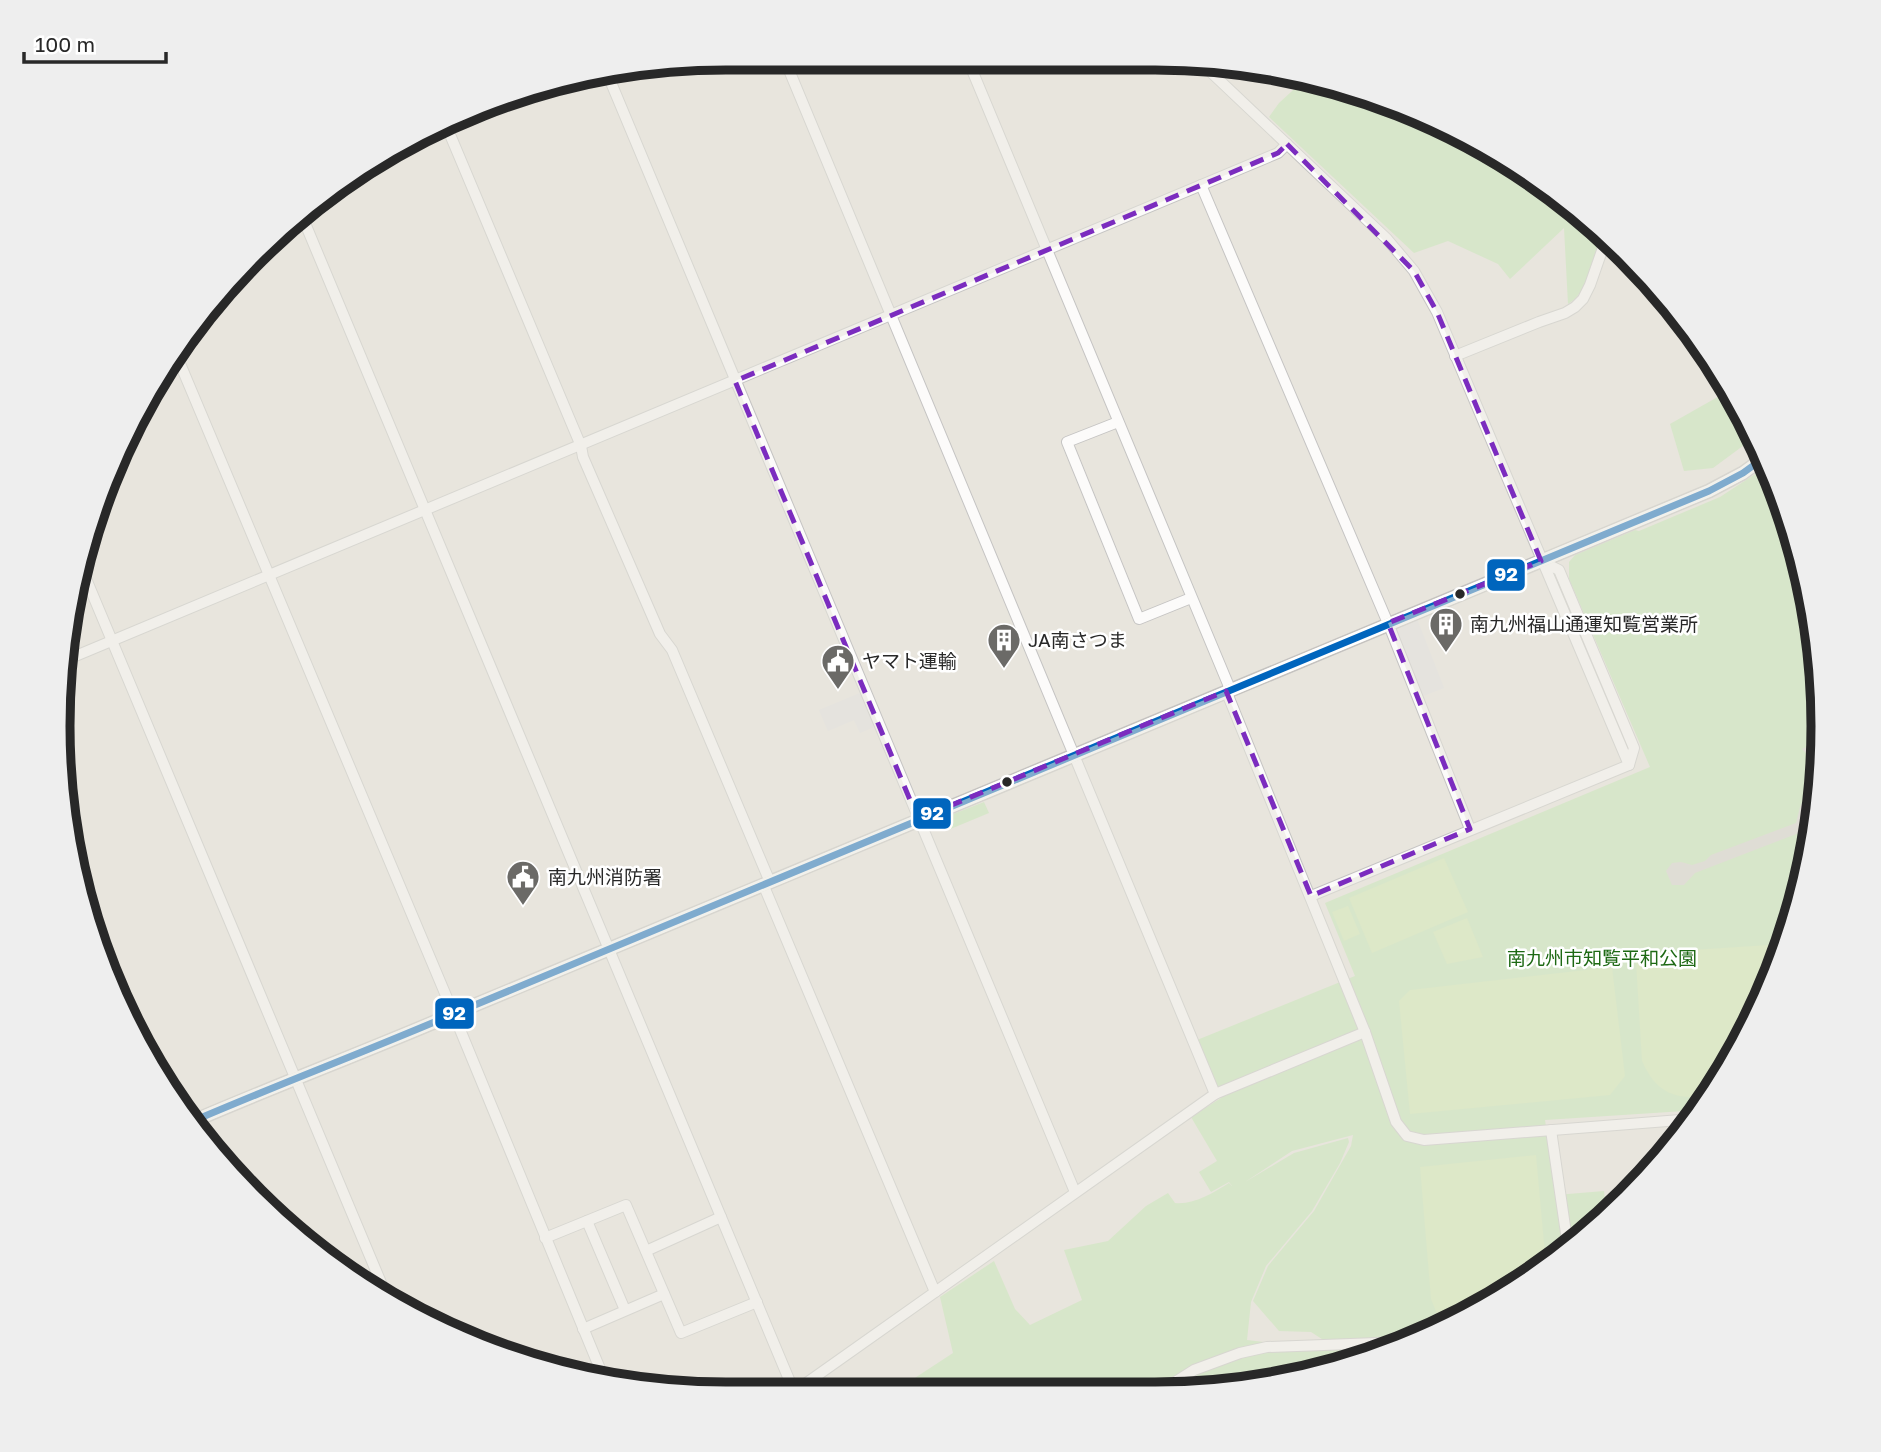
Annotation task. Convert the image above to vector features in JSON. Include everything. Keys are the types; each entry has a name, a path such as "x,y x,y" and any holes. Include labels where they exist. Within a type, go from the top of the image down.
{"main road":[{"path":"201,1118 1073,753 1709,491 1756,463"}],"street":[{"path":"789,70 1215,1094"},
{"path":"972,70 1228,684 1229,698 1365,1032 1396,1122 1407,1136 1424,1140 1678,1120"},
{"path":"1211,73 1401,255 1428,295 1541,561 1559,570 1634,748 1629,765 1311,896"},
{"path":"610,81 1075,1192"},
{"path":"449,132 581,446 583,457 660,634 672,650 935,1292"},
{"path":"74,657 892,317 1278,153 1287,144"},
{"path":"1201,185 1387,623 1470,829"},
{"path":"305,223 792,1382"},
{"path":"1455,356 1566,313 1575,307 1583,299 1590,285 1603,247"},
{"path":"180,364 454,1014 600,1369"},
{"path":"1118,422 1067,442 1139,619 1191,598"},
{"path":"87,581 381,1283"},
{"path":"804,1382 1215,1094 1365,1032"},
{"path":"1551,1130 1566,1236"},
{"path":"545,1238 626,1205 681,1333 757,1302"},
{"path":"646,1251 721,1217"},
{"path":"587,1221 625,1310"},
{"path":"583,1329 664,1294"},
{"path":"1176,1382 1194,1370 1240,1353 1267,1347 1377,1343"}],"highlighted area":[{"path":"1287,144 1414,271 1437,312 1541,561 1388,623 1470,829 1311,896 1226,691 918,819 735,381 1278,153"}],"shaded area":[{"path":"1417,619 1444,688 1423,696 1398,633 1403,625"},
{"path":"860,693 874,727 860,733 854,720 828,731 819,710"},
{"path":"1811,745 1810,763 1807,754 1802,749"},
{"path":"1807,791 1801,836 1799,833 1695,873 1684,885 1672,885 1666,871 1672,863 1692,865 1705,861 1711,855 1796,823"}],"green space":[{"path":"1297,86 1325,92 1406,120 1483,158 1554,206 1599,243 1581,292 1568,304 1564,228 1510,279 1498,264 1448,241 1414,253 1269,117 1279,103"},
{"path":"1721,395 1746,443 1713,468 1684,471 1670,424"},
{"name":"南九州市知覧平和公園","path":"1759,471 1789,556 1810,683 1810,769 1805,812 1789,896 1761,977 1723,1054 1685,1111 1545,1120 1556,1195 1604,1191 1605,1203 1519,1271 1483,1294 1406,1332 1392,1337 1325,1341 1311,1332 1279,1331 1253,1301 1268,1266 1314,1211 1351,1146 1353,1135 1292,1151 1245,1182 1294,1153 1348,1138 1349,1142 1340,1163 1312,1211 1266,1266 1251,1302 1247,1340 1330,1350 1359,1349 1283,1369 1198,1381 909,1382 953,1353 940,1297 994,1261 1015,1309 1030,1325 1082,1300 1064,1250 1108,1241 1146,1206 1168,1193 1175,1203 1182,1203 1203,1198 1229,1183 1232,1186 1229,1182 1211,1192 1199,1172 1217,1161 1191,1117 1221,1098 1197,1040 1355,976 1325,903 1650,767 1569,579 1569,562 1575,555 1720,497"},
{"path":"984,802 989,813 948,830 938,820"},
{"path":"1444,858 1468,912 1372,953 1349,898"},
{"path":"1348,906 1360,934 1344,941 1332,912"},
{"path":"1467,918 1483,957 1447,964 1433,932"},
{"path":"1773,945 1743,1016 1723,1054 1695,1097 1678,1095 1661,1088 1642,1061 1636,962 1646,953"},
{"path":"1612,967 1625,1076 1610,1095 1410,1114 1399,1001 1410,990"},
{"path":"1536,1155 1545,1253 1483,1294 1438,1317 1431,1299 1420,1167"}],"transit line":[{"name":"92","path":"201,1118 1709,491 1756,464"}],"place":[{"name":"南九州福山通運知覧営業所","path":"1446,654"},
{"name":"JA南さつま","path":"1004,670"},
{"name":"ヤマト運輸","path":"838,691"},
{"name":"南九州消防署","path":"523,907"}]}
